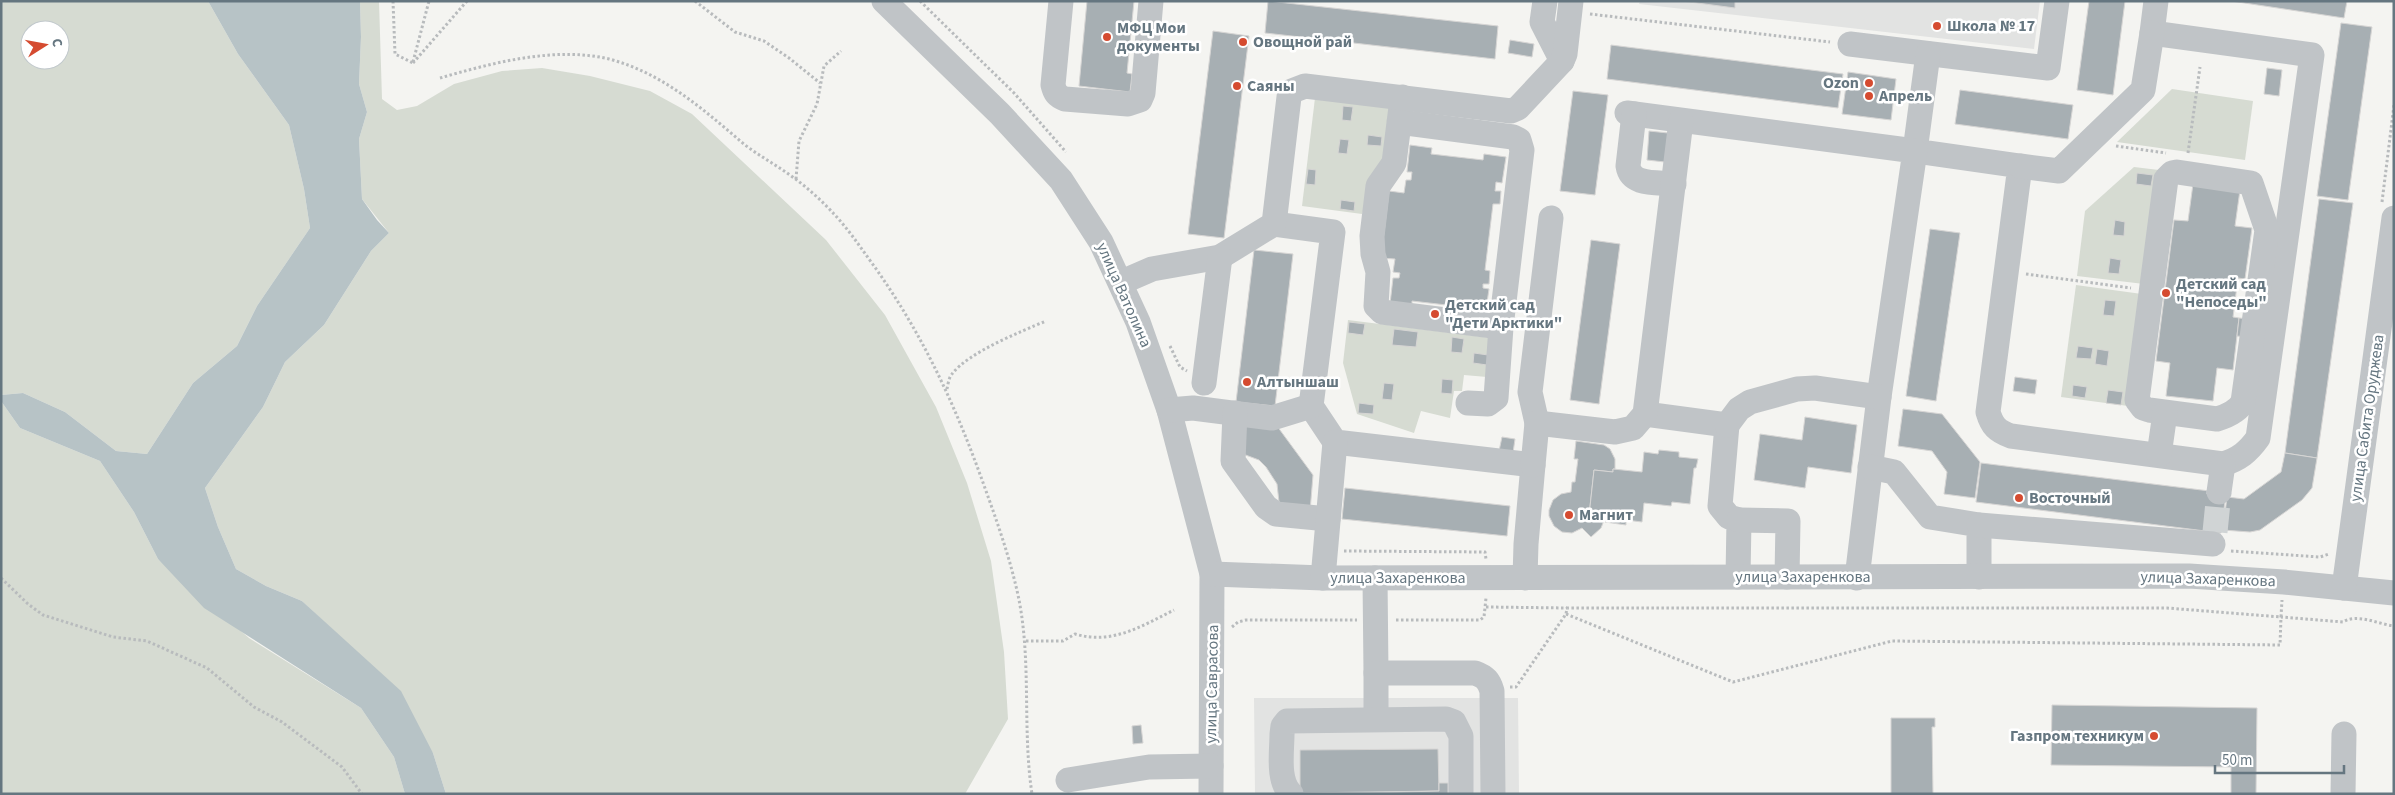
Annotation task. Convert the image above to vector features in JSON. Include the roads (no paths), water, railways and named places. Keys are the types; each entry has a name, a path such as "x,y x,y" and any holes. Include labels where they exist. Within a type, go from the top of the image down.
{"street":[{"name":"улица Ватолина","path":"884,1 1000,114 1054,173 1102,242 1122,282 1169,410 1212,574"},
{"path":"1061,1 1053,85 1055,92 1058,96 1065,98 1128,104 1140,100 1143,93 1151,1"},
{"path":"1545,1 1542,22 1562,61"},
{"path":"1850,44 2048,68 2057,1"},
{"path":"1674,184 1637,180 1629,173 1630,114 2059,171 2143,90 2156,1"},
{"path":"1274,224 1289,97 1292,91 1305,86 1512,111 1518,108 1562,61 1565,54 1570,6"},
{"path":"2020,166 1988,412 1991,422 1999,432 2011,436 2223,464 2236,460 2249,450 2258,438 2266,308 2268,230 2254,186 2248,182 2185,173 2172,173 2166,179 2137,400 2143,408 2165,413 2217,419 2225,417 2240,407 2266,308 2312,55 2152,33"},
{"path":"1856,578 1879,397 1928,54"},
{"path":"1402,97 1394,163 1378,186 1372,236 1373,254 1378,272 1375,302 1378,310 1501,326"},
{"path":"1538,423 1615,432 1632,428 1645,414 1681,120"},
{"path":"1399,122 1513,137 1519,140 1522,150 1501,326 1496,398 1488,404 1468,403"},
{"name":"улица Сабита Оруджева","path":"2344,588 2388,210"},
{"path":"1525,578 1538,423 1530,392 1551,218"},
{"path":"1122,282 1152,269 1220,257 1274,224 1372,236"},
{"path":"1323,578 1335,442 1311,406 1333,232"},
{"path":"1204,383 1220,257"},
{"path":"1509,263 1545,267"},
{"path":"1787,577 1788,521 1729,518 1720,506 1727,425 1739,409 1750,402 1798,389 1814,388 1879,397"},
{"path":"1169,410 1193,408 1272,418 1311,406"},
{"path":"1235,413 1233,461 1266,507 1276,514 1328,519"},
{"path":"2159,455 2165,413"},
{"path":"1645,414 1727,425"},
{"path":"1335,442 1533,465"},
{"path":"2219,492 2223,464"},
{"path":"1870,467 1894,472 1930,517 1979,525 2214,542 2212,577"},
{"path":"1738,577 1739,520"},
{"path":"1979,525 1979,577"},
{"name":"улица Захаренкова","path":"1212,574 1323,578 2212,577 2394,593"},
{"name":"улица Саврасова","path":"1211,794 1212,574"},
{"path":"1375,578 1376,719"},
{"path":"1376,673 1475,673 1484,676 1491,687 1493,794"},
{"path":"1291,794 1284,786 1282,778 1282,726 1287,721 1376,719 1446,719 1454,722 1461,736 1461,794"},
{"path":"2343,794 2344,734"},
{"path":"1068,780 1149,767 1211,766"}],"tunnel":[{"path":"2215,532 2219,492"}],"place":[{"name":"Школа № 17","path":"1937,26"},
{"name":"МФЦ Мои документы","path":"1107,37"},
{"name":"Овощной рай","path":"1243,42"},
{"name":"Ozon","path":"1869,83"},
{"name":"Саяны","path":"1237,86"},
{"name":"Апрель","path":"1869,96"},
{"name":"Детский сад \"Непоседы\"","path":"2166,293"},
{"name":"Детский сад \"Дети Арктики\"","path":"1435,314"},
{"name":"Алтыншаш","path":"1247,382"},
{"name":"Восточный","path":"2019,498"},
{"name":"Магнит","path":"1569,515"},
{"name":"Газпром техникум","path":"2154,736"}]}
